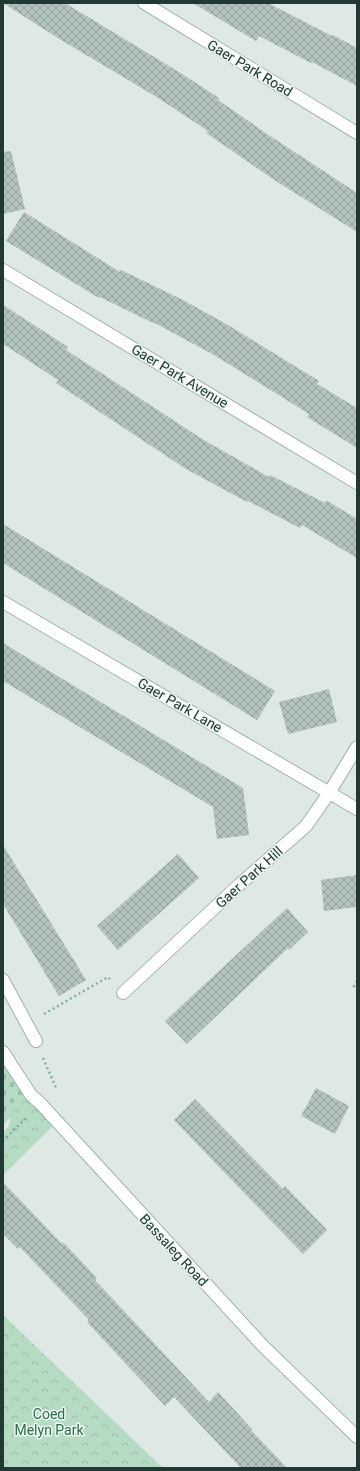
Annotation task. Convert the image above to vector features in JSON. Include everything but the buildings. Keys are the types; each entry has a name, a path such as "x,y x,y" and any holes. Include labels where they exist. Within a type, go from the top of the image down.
{"street":[{"name":"Gaer Park Road","path":"144,3 357,134"},
{"name":"Gaer Park Avenue","path":"3,270 357,483"},
{"name":"Gaer Park Lane","path":"3,602 357,809"},
{"name":"Gaer Park Hill","path":"123,993 239,884 306,826 329,793 357,747"},
{"path":"3,980 36,1041"},
{"name":"Bassaleg Road","path":"3,1052 31,1095 41,1104 263,1346 357,1437"}],"path":[{"path":"27,1024 108,977 123,993"},
{"path":"357,981 354,986 357,988"},
{"path":"3,1141 41,1104"}],"green space":[{"path":"3,1052 31,1095 3,1125"},
{"path":"31,1095 57,1122 3,1175 3,1132 9,1126 14,1101"},
{"name":"Coed Melyn Park","path":"3,1315 163,1468 3,1468"}]}
